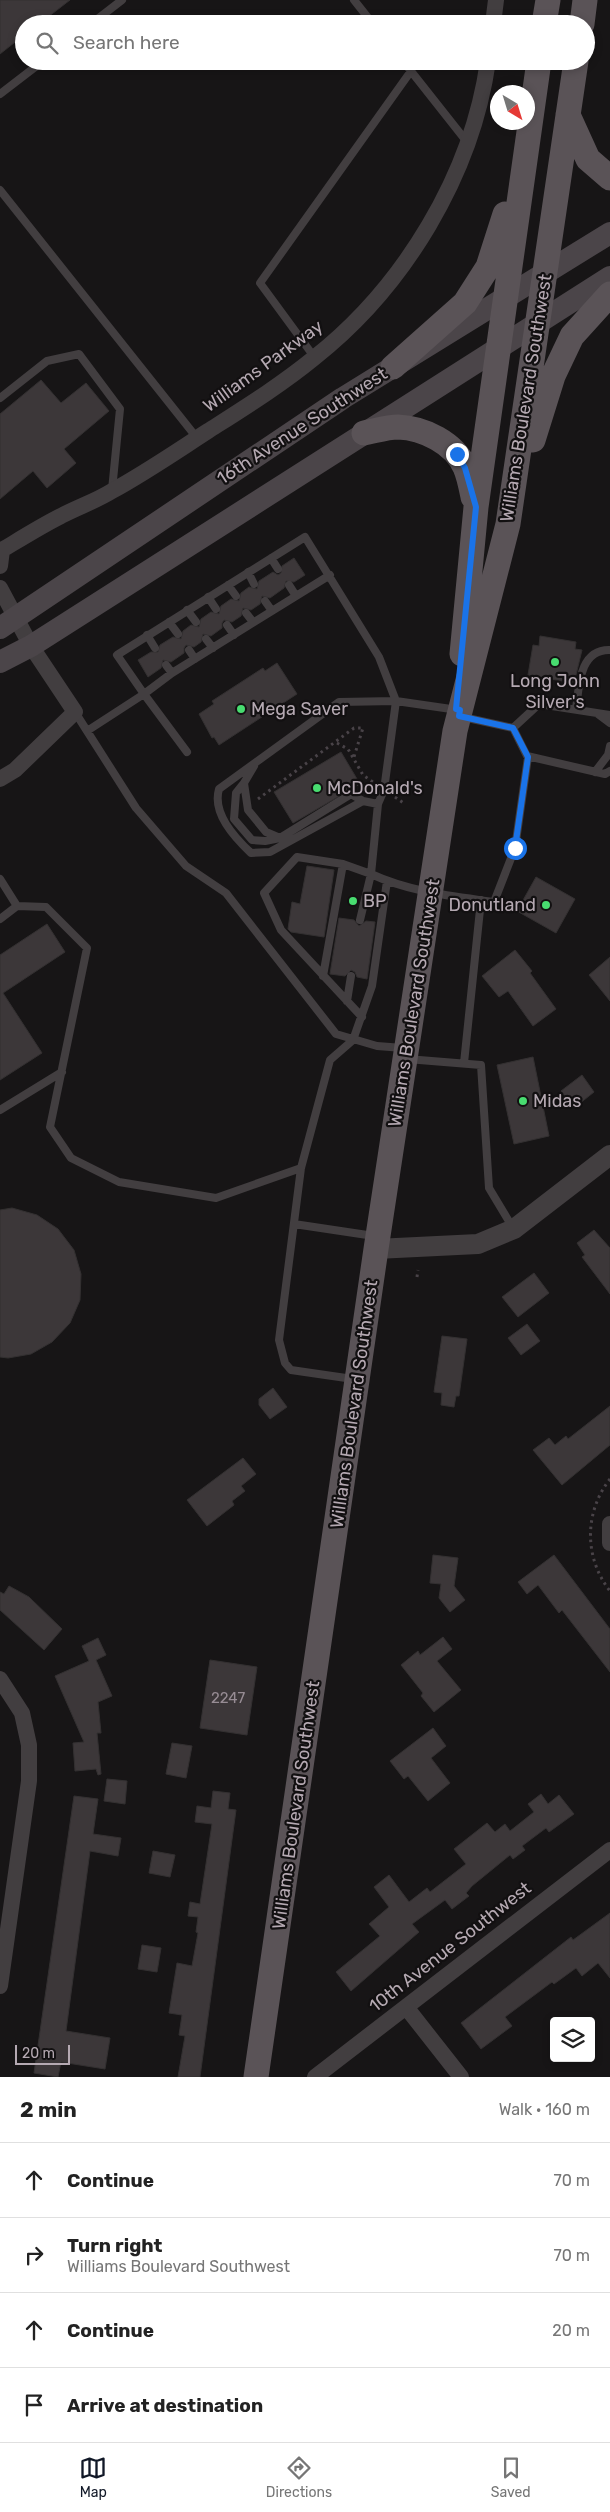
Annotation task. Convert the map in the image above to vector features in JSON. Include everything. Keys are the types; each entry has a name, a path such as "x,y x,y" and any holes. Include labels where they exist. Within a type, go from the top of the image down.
{"main road":[{"path":"546,15 548,0"},
{"path":"584,15 586,0"},
{"name":"Williams Boulevard Southwest","path":"256,2077 377,1243 458,717 476,507 538,70"},
{"name":"Williams Boulevard Southwest","path":"458,717 508,524 575,70"},
{"path":"568,114 588,159 610,178"},
{"path":"393,367 465,303 476,288 488,267 526,148"},
{"name":"16th Avenue Southwest","path":"8,623 342,398 610,233"},
{"path":"0,662 30,646 610,277"},
{"path":"508,524 553,376 572,336 610,294"},
{"path":"364,433 397,427 422,431 445,444 457,454 465,468 476,507"}],"street":[{"path":"494,15 496,0"},
{"name":"Williams Parkway","path":"0,566 1,548 60,516 112,492 197,438 315,358 354,322 391,280 424,234 451,183 468,142 484,88 487,70"},
{"path":"0,588 8,623 30,646 75,712 15,770 0,779"},
{"path":"377,1243 478,1244 514,1229 610,1155"},
{"path":"610,1524 610,1543"},
{"path":"0,1679 22,1713 29,1745 29,1781 0,1986"},
{"name":"10th Avenue Southwest","path":"314,2077 610,1850"},
{"path":"406,2006 461,2077"}],"lane":[{"path":"103,15 122,0"},
{"path":"354,0 366,15"},
{"path":"0,94 31,70"},
{"path":"315,358 260,283 411,71 468,142"},
{"path":"0,190 197,438"},
{"path":"0,398 48,361 79,354 120,409 112,492"},
{"path":"187,752 117,655 146,635 305,537 379,657 396,701 384,790 378,804 371,874 360,920"},
{"path":"271,558 278,569"},
{"path":"248,572 254,584"},
{"path":"87,731 194,659 330,575"},
{"path":"228,584 236,596"},
{"path":"289,585 296,596"},
{"path":"208,597 216,609"},
{"path":"265,600 272,611"},
{"path":"187,610 196,622"},
{"path":"246,613 253,622"},
{"path":"169,622 178,634"},
{"path":"227,625 234,635"},
{"path":"146,635 156,648"},
{"path":"206,639 213,648"},
{"path":"189,650 194,659"},
{"path":"576,709 581,671 589,657 603,650 610,650"},
{"path":"166,665 172,674"},
{"path":"363,801 270,852 251,853 241,843 218,811 216,798 219,789 339,702 396,701 458,717 513,728"},
{"path":"513,728 539,704 610,715"},
{"path":"75,712 136,808 186,866 226,893 336,1034 406,1054 481,1065 489,1188 514,1229"},
{"path":"596,712 610,723"},
{"path":"362,1017 281,930 264,892 297,857 343,864 387,881 431,893 494,902 515,848 528,757 513,728"},
{"path":"596,772 608,755 610,746"},
{"path":"528,757 605,774 610,772"},
{"path":"255,764 236,793 234,819 252,840 265,841 280,838 351,794 363,801 378,804"},
{"path":"244,783 248,810 266,832 280,838"},
{"path":"323,976 343,864"},
{"path":"0,879 17,906"},
{"path":"357,1380 291,1370 285,1363 279,1340 301,1168 330,1060 353,1040 372,986 387,881"},
{"path":"464,1063 481,900"},
{"path":"0,919 17,906 46,907 87,948 50,1127 71,1158 119,1182 216,1198 301,1168"},
{"path":"346,1001 350,976"},
{"path":"0,1110 62,1072"},
{"path":"294,1224 377,1243"}],"path":[{"path":"247,800 261,799 354,728 363,728 353,760"},
{"path":"337,742 348,749 363,775 405,804"},
{"path":"417,1277 418,1270"}],"building":[{"path":"0,0 70,0 51,15 15,15 15,42 0,54"},
{"path":"41,380 61,403 86,383 109,411 64,449 76,463 47,488 33,471 0,499 0,414"},
{"path":"294,558 305,575 294,582 286,581 284,588 270,598 262,596 260,604 251,610 243,608 241,616 232,622 224,620 222,628 211,636 203,634 201,642 194,647 186,645 184,653 171,662 163,660 161,668 148,677 138,660 151,652 158,652 160,645 173,637 181,639 183,631 191,625 199,627 201,619 211,612 219,614 221,606 231,599 239,601 241,593 249,587 257,589 259,581 273,572 278,575 281,573 282,566"},
{"name":"Long John Silver's","path":"540,636 576,642 575,649 582,650 574,683 528,675 533,645 539,646"},
{"name":"Mega Saver","path":"277,663 297,694 219,745 214,737 212,738 199,714 214,704 212,701 263,668 265,671"},
{"name":"McDonald's","path":"341,752 360,784 293,823 274,792"},
{"path":"307,866 334,870 324,937 291,932 288,929 292,902 300,904"},
{"name":"Donutland","path":"536,877 575,899 556,933 517,911"},
{"path":"339,918 354,920 359,926 366,921 375,922 367,979 357,977 355,972 351,970 345,976 330,974"},
{"path":"47,924 65,952 3,993 42,1053 0,1080 0,955"},
{"path":"515,950 532,971 530,973 556,1009 533,1026 508,991 499,997 482,976"},
{"path":"610,957 610,1001 589,975"},
{"name":"Midas","path":"533,1057 549,1136 514,1144 497,1065"},
{"path":"582,1075 594,1092 574,1108 561,1091"},
{"path":"12,1208 37,1215 58,1229 74,1250 81,1274 80,1300 70,1323 52,1342 31,1354 8,1358 0,1357 0,1210"},
{"path":"594,1230 610,1248 610,1294 582,1257 585,1255 577,1243"},
{"path":"534,1273 549,1293 518,1317 502,1297"},
{"path":"527,1324 540,1341 521,1355 508,1338"},
{"path":"442,1336 467,1339 459,1396 456,1396 454,1407 441,1405 442,1393 434,1392"},
{"path":"273,1388 287,1407 270,1419 259,1405 259,1399"},
{"path":"610,1406 610,1445 562,1485 533,1450 549,1438 555,1445 566,1436 568,1439"},
{"path":"243,1458 256,1474 241,1486 245,1491 232,1501 234,1505 207,1526 187,1500"},
{"path":"433,1555 458,1558 454,1586 465,1600 450,1612 439,1598 441,1584 430,1583"},
{"path":"554,1555 610,1629 610,1672 562,1610 559,1613 538,1585 527,1594 518,1582"},
{"path":"9,1586 29,1597 62,1629 44,1650 0,1610 0,1592 4,1594"},
{"path":"443,1637 452,1649 437,1661 461,1690 434,1712 421,1696 423,1693 401,1665 418,1651 420,1655"},
{"path":"98,1638 106,1655 96,1660 112,1696 98,1702 101,1733 97,1733 101,1774 98,1775 96,1769 75,1771 73,1743 84,1742 55,1676 89,1661 82,1646"},
{"path":"210,1660 257,1667 247,1735 200,1728"},
{"path":"433,1728 446,1746 431,1758 450,1783 428,1801 408,1776 404,1779 390,1761"},
{"path":"172,1743 192,1746 186,1778 166,1774"},
{"path":"107,1779 127,1781 125,1804 104,1801"},
{"path":"213,1791 230,1793 228,1809 236,1810 200,2077 178,2077 185,2036 179,2035 182,2015 169,2013 177,1963 192,1966 198,1933 196,1932 198,1917 188,1916 190,1902 200,1904 212,1824 195,1822 197,1806 211,1808"},
{"path":"541,1794 548,1804 559,1795 574,1814 549,1832 546,1828 522,1846 525,1850 513,1859 510,1855 472,1886 466,1893 469,1896 452,1909 445,1900 412,1924 419,1932 351,1991 336,1972 380,1936 369,1924 389,1907 374,1887 389,1875 409,1902 427,1888 430,1892 466,1864 454,1849 487,1823 495,1832 505,1824 510,1831 534,1812 528,1804"},
{"path":"74,1796 98,1799 93,1834 121,1838 118,1856 90,1851 66,2031 110,2038 105,2069 61,2062 58,2077 34,2073"},
{"path":"153,1851 175,1855 170,1877 149,1873"},
{"path":"610,1913 610,1978 598,1963 582,1976 576,1968 554,1984 552,1982 505,2017 512,2026 481,2049 461,2023 571,1937 573,1940"},
{"path":"142,1945 161,1948 157,1972 138,1969"}],"place":[{"name":"Long John Silver's","path":"555,662"},
{"name":"Mega Saver","path":"241,709"},
{"name":"McDonald's","path":"317,788"},
{"name":"BP","path":"353,901"},
{"name":"Donutland","path":"546,905"},
{"name":"Midas","path":"523,1101"}],"route":[{"path":"457,454 465,468 476,507 456,709 460,710 459,716 513,728 528,757 515,848"}]}
